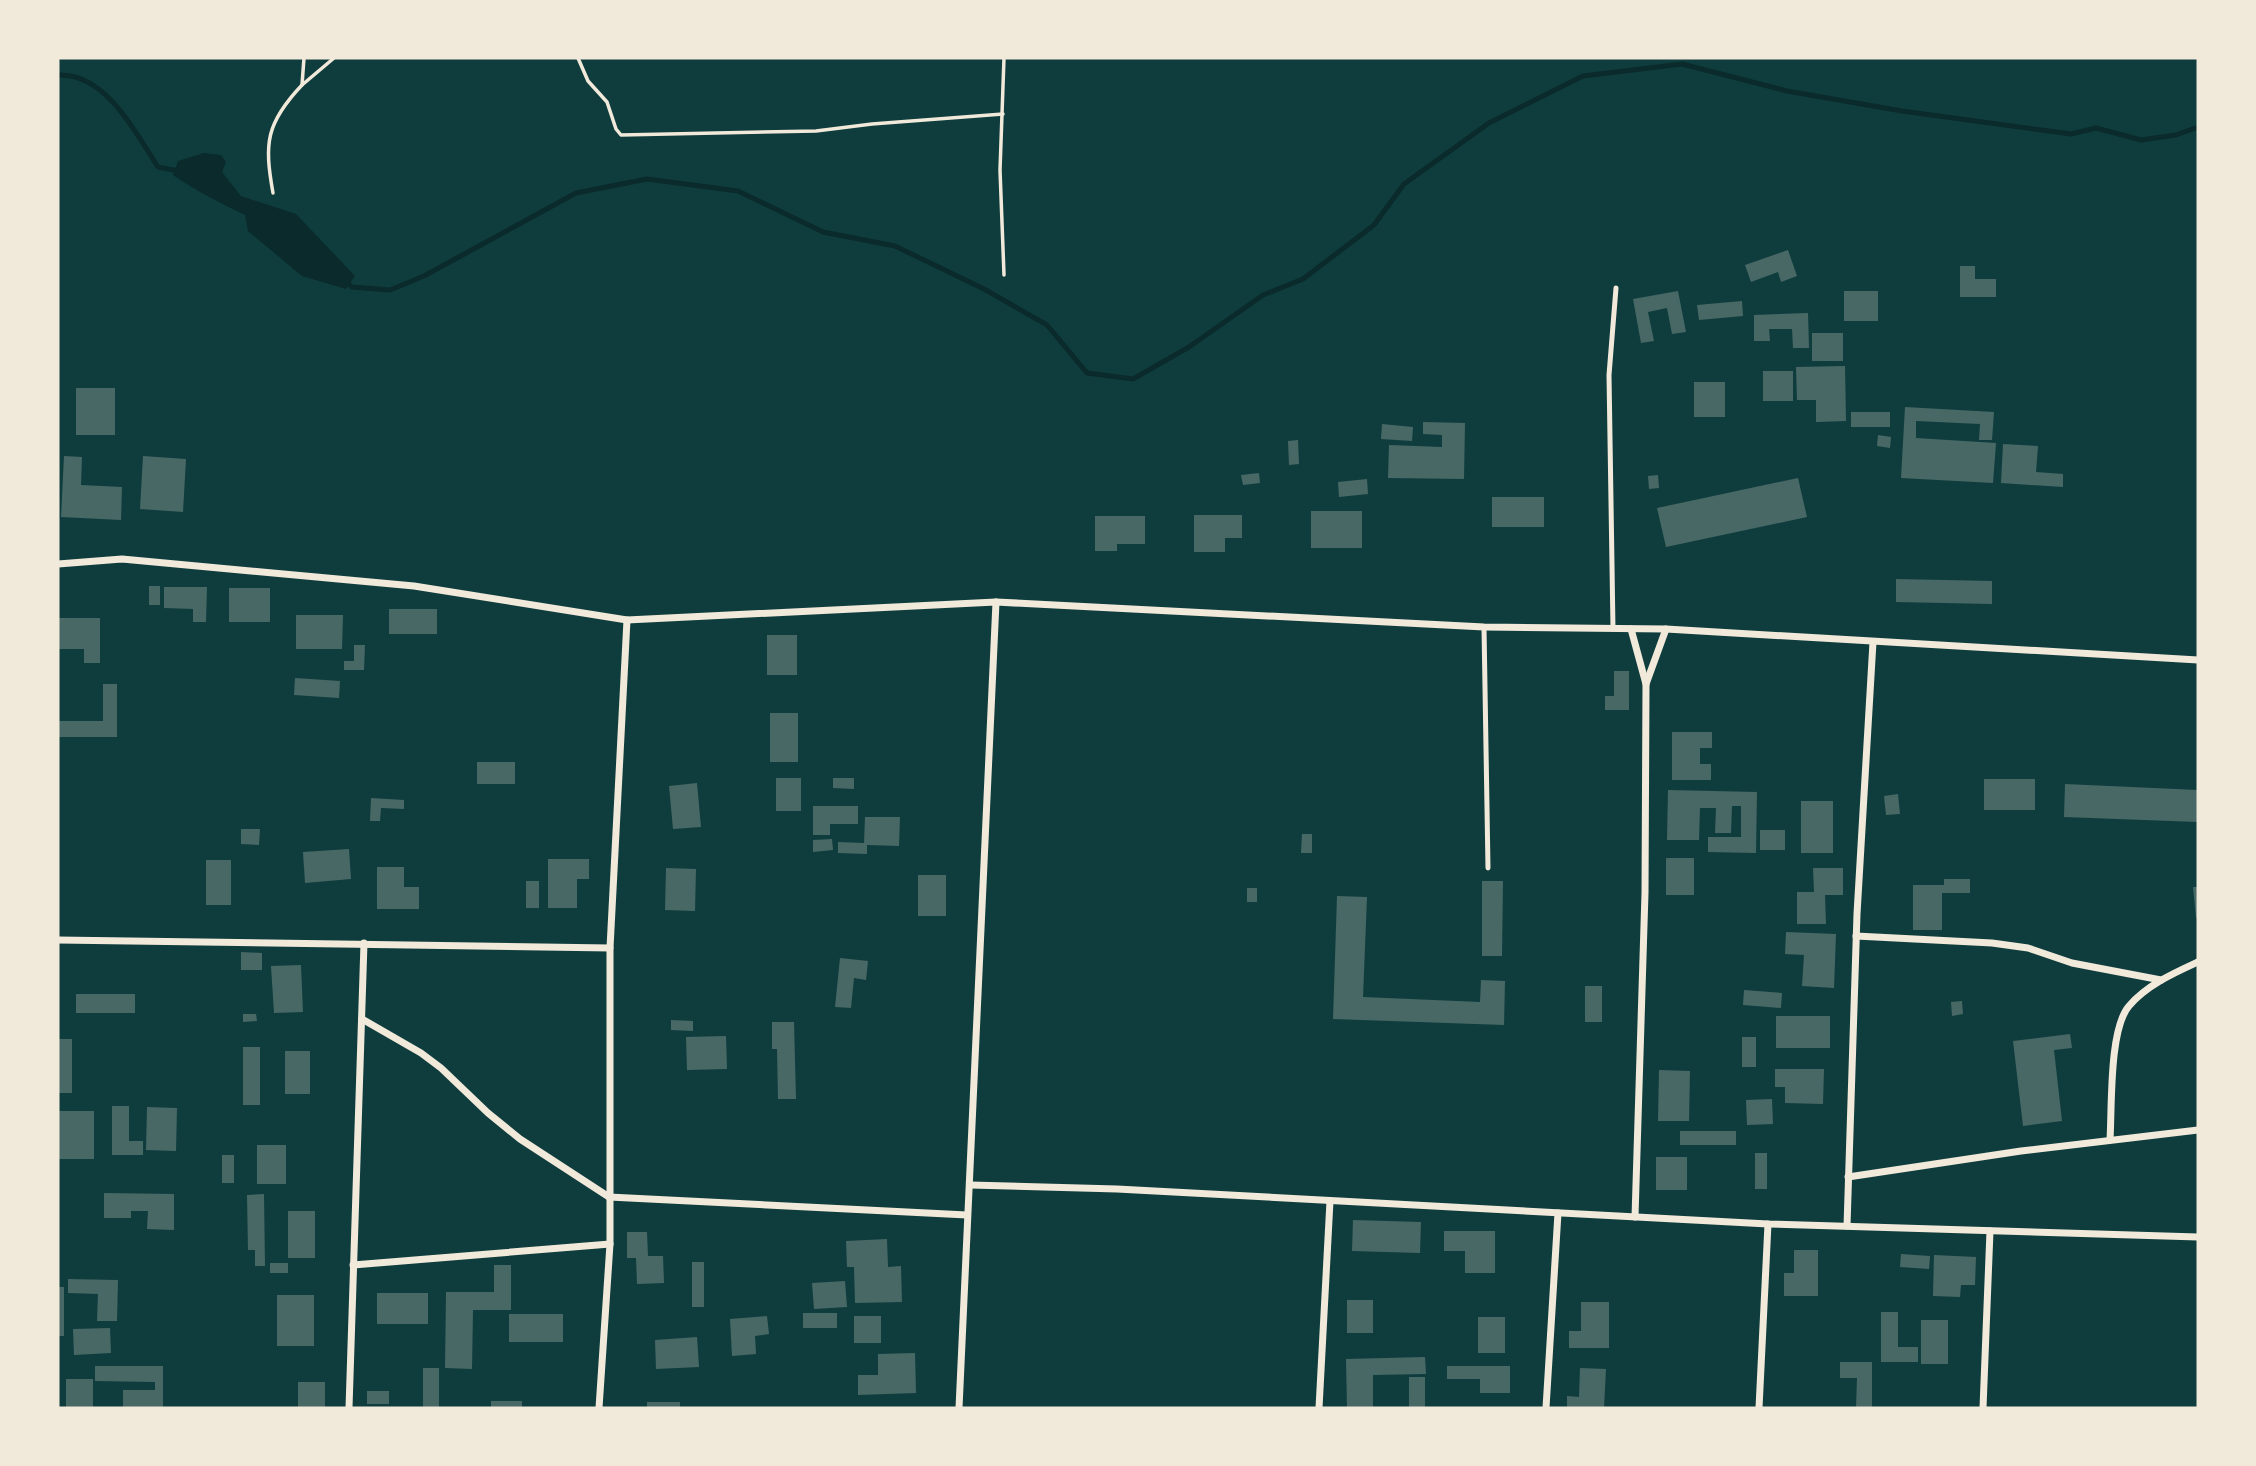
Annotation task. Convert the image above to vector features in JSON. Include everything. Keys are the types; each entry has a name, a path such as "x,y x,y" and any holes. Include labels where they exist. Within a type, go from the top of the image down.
{"street":[{"path":"58,564 122,559 414,586 626,620 996,601 1484,627 1666,629 2198,660"},
{"path":"959,1408 996,601"},
{"path":"598,1408 610,1244 610,948 626,620"},
{"path":"1630,629 1646,684 1645,893 1634,1217"},
{"path":"1646,684 1666,629"},
{"path":"1847,1226 1856,936 1873,642"},
{"path":"1856,936 1993,943 2028,948 2071,963 2161,981"},
{"path":"58,940 610,948"},
{"path":"349,1408 364,943"},
{"path":"2110,1140 2115,1048 2119,1025 2127,1007 2161,981 2198,962"},
{"path":"362,1019 421,1053 520,1139 610,1197 967,1215"},
{"path":"1848,1177 2198,1130"},
{"path":"970,1185 1117,1189 1768,1224 2198,1237"},
{"path":"1318,1408 1330,1200"},
{"path":"1546,1408 1558,1213"},
{"path":"1759,1408 1768,1224"},
{"path":"1983,1408 1990,1231"},
{"path":"354,1265 610,1244"}],"lane":[{"path":"1613,629 1609,375 1616,288"},
{"path":"1484,627 1488,868"}],"path":[{"path":"302,85 304,58"},
{"path":"274,193 267,157 271,130 283,105 334,58"},
{"path":"578,58 588,81 607,102 616,130 621,135 816,131 1003,114"},
{"path":"1004,58 1000,170 1004,275"}],"water":[{"path":"204,153 221,155 226,162 222,172 241,196 296,214 355,276 346,289 302,276 248,231 245,215 173,175 178,161"}],"building":[{"path":"1788,250 1797,276 1781,282 1778,272 1751,282 1745,265"},
{"path":"1960,266 1975,266 1975,279 1996,279 1996,297 1960,297"},
{"path":"1678,291 1686,332 1672,334 1667,308 1648,312 1654,341 1641,343 1633,299"},
{"path":"1844,291 1878,291 1878,321 1844,321"},
{"path":"1742,301 1743,316 1699,320 1697,305"},
{"path":"1808,313 1809,348 1793,348 1792,329 1769,329 1770,341 1754,341 1754,315"},
{"path":"1812,333 1843,333 1843,361 1812,361"},
{"path":"1845,366 1846,421 1816,422 1816,400 1797,400 1796,367"},
{"path":"1763,371 1793,371 1793,401 1763,401"},
{"path":"1694,382 1725,382 1725,417 1694,417"},
{"path":"76,388 115,388 115,435 76,435"},
{"path":"1905,407 1994,412 1992,440 1979,440 1980,424 1916,421 1916,438 1996,443 1993,483 1901,478"},
{"path":"1851,412 1890,412 1890,427 1851,427"},
{"path":"1423,422 1465,423 1464,479 1388,478 1389,445 1442,447 1442,435 1423,434"},
{"path":"1382,424 1413,427 1412,441 1381,439"},
{"path":"1878,435 1891,437 1890,448 1877,446"},
{"path":"1298,440 1299,464 1289,465 1288,441"},
{"path":"2003,444 2038,446 2036,472 2063,474 2063,487 2001,483"},
{"path":"64,456 82,457 81,485 122,487 121,520 61,517"},
{"path":"143,456 186,459 183,512 140,509"},
{"path":"1259,473 1260,483 1243,485 1241,475"},
{"path":"1658,475 1659,488 1649,489 1648,476"},
{"path":"1798,478 1807,517 1666,547 1657,508"},
{"path":"1367,479 1368,494 1339,497 1338,482"},
{"path":"1492,497 1544,497 1544,527 1492,527"},
{"path":"1311,511 1362,511 1362,548 1311,548"},
{"path":"1194,515 1242,515 1242,538 1225,538 1225,552 1194,552"},
{"path":"1095,516 1145,516 1145,544 1117,544 1117,551 1095,551"},
{"path":"1896,579 1992,581 1992,604 1896,602"},
{"path":"149,586 160,586 160,605 149,605"},
{"path":"164,587 207,587 206,622 193,622 193,609 164,608"},
{"path":"229,588 270,588 270,622 229,622"},
{"path":"389,609 437,609 437,634 389,634"},
{"path":"296,615 343,615 342,649 296,649"},
{"path":"58,618 100,618 100,663 84,663 84,649 58,649"},
{"path":"767,635 797,635 797,675 767,675"},
{"path":"354,645 365,645 364,670 344,670 344,661 354,661"},
{"path":"1614,671 1629,671 1629,710 1605,710 1605,696 1614,696"},
{"path":"295,678 340,681 339,698 294,695"},
{"path":"103,684 117,684 117,737 58,737 58,721 103,721"},
{"path":"770,713 798,713 798,762 770,762"},
{"path":"1672,732 1712,732 1712,748 1700,748 1700,764 1711,764 1711,780 1672,780"},
{"path":"477,762 515,762 515,784 477,784"},
{"path":"776,778 801,778 801,811 776,811"},
{"path":"833,778 854,778 854,789 833,788"},
{"path":"1984,779 2035,779 2035,810 1984,810"},
{"path":"697,783 701,827 673,829 669,786"},
{"path":"2065,784 2198,790 2198,822 2064,817"},
{"path":"1668,790 1757,792 1756,853 1708,852 1708,837 1741,837 1741,806 1732,806 1731,833 1715,833 1716,808 1700,808 1699,840 1667,840"},
{"path":"1898,794 1900,814 1886,815 1884,796"},
{"path":"371,798 404,800 404,809 381,808 380,821 370,821"},
{"path":"1801,801 1833,801 1833,853 1801,853"},
{"path":"813,806 858,806 858,824 830,824 830,835 813,835"},
{"path":"865,817 900,817 899,846 867,845 867,854 838,853 838,842 864,843"},
{"path":"241,829 260,829 259,845 241,844"},
{"path":"1760,830 1785,830 1785,850 1760,850"},
{"path":"1302,834 1312,834 1312,853 1301,853"},
{"path":"832,839 833,850 813,852 813,840"},
{"path":"349,849 351,879 305,883 303,852"},
{"path":"1666,858 1694,858 1694,895 1666,895"},
{"path":"548,859 589,859 589,879 577,879 577,908 548,908"},
{"path":"206,860 231,860 231,905 206,905"},
{"path":"377,867 404,867 404,887 419,887 419,909 377,909"},
{"path":"666,868 696,869 695,911 665,910"},
{"path":"1813,868 1843,868 1843,895 1825,895 1826,924 1797,924 1797,892 1814,892"},
{"path":"918,875 946,875 946,916 918,916"},
{"path":"1944,879 1970,879 1970,893 1942,893 1942,930 1913,930 1913,885 1944,885"},
{"path":"526,881 539,881 539,908 526,908"},
{"path":"1482,881 1503,881 1502,956 1482,956"},
{"path":"2193,887 2198,887 2196,918"},
{"path":"1247,888 1257,888 1257,902 1247,902"},
{"path":"1337,896 1367,897 1363,997 1480,1002 1481,980 1505,981 1504,1025 1333,1019"},
{"path":"1786,932 1836,934 1834,988 1802,986 1804,955 1785,954"},
{"path":"241,952 262,953 262,970 241,970"},
{"path":"840,958 868,961 866,980 854,978 851,1008 835,1007"},
{"path":"301,965 303,1012 274,1013 271,966"},
{"path":"1585,986 1602,986 1602,1022 1585,1022"},
{"path":"1744,990 1782,993 1781,1008 1743,1005"},
{"path":"76,994 135,994 135,1013 76,1013"},
{"path":"1962,1001 1963,1014 1952,1016 1951,1002"},
{"path":"243,1014 256,1014 257,1021 243,1022"},
{"path":"1776,1016 1830,1016 1830,1048 1776,1048"},
{"path":"671,1020 693,1021 693,1031 671,1030"},
{"path":"772,1022 794,1022 796,1099 778,1099 777,1049 772,1049"},
{"path":"2070,1034 2072,1048 2054,1050 2062,1121 2023,1126 2013,1041"},
{"path":"726,1036 727,1069 687,1070 686,1037"},
{"path":"1742,1037 1756,1037 1756,1067 1742,1067"},
{"path":"58,1039 72,1039 72,1093 58,1093"},
{"path":"243,1047 260,1047 260,1105 243,1105"},
{"path":"285,1051 310,1051 310,1094 285,1094"},
{"path":"1775,1069 1824,1069 1823,1104 1785,1103 1785,1087 1775,1087"},
{"path":"1659,1070 1690,1071 1689,1121 1658,1121"},
{"path":"1772,1099 1773,1124 1747,1125 1746,1100"},
{"path":"112,1106 129,1106 129,1141 143,1141 143,1155 112,1155"},
{"path":"147,1107 177,1108 176,1151 146,1150"},
{"path":"58,1111 94,1111 94,1159 58,1159"},
{"path":"1680,1131 1736,1131 1736,1145 1680,1145"},
{"path":"257,1145 286,1145 286,1184 257,1184"},
{"path":"1755,1153 1767,1153 1767,1189 1755,1189"},
{"path":"222,1155 234,1155 234,1183 222,1183"},
{"path":"1656,1157 1687,1157 1687,1190 1656,1190"},
{"path":"104,1193 174,1194 174,1230 147,1229 148,1211 131,1211 131,1218 104,1218"},
{"path":"264,1194 265,1266 255,1266 255,1250 248,1250 247,1195"},
{"path":"288,1211 315,1211 315,1258 288,1258"},
{"path":"1353,1220 1421,1222 1420,1253 1352,1251"},
{"path":"1444,1231 1495,1231 1495,1273 1465,1273 1465,1251 1444,1251"},
{"path":"627,1232 647,1232 648,1256 663,1256 664,1283 637,1284 636,1258 627,1258"},
{"path":"887,1239 888,1267 901,1266 902,1302 855,1303 854,1267 847,1267 846,1241"},
{"path":"1794,1250 1818,1250 1818,1296 1784,1296 1784,1273 1794,1273"},
{"path":"1901,1254 1930,1256 1929,1269 1900,1267"},
{"path":"1934,1255 1976,1257 1975,1285 1961,1285 1960,1297 1933,1296"},
{"path":"692,1262 704,1262 704,1307 692,1307"},
{"path":"270,1263 288,1263 288,1273 270,1273"},
{"path":"494,1265 511,1265 511,1310 473,1310 472,1369 445,1368 446,1292 494,1292"},
{"path":"68,1279 118,1280 117,1321 97,1321 98,1294 68,1293"},
{"path":"845,1281 847,1307 814,1309 812,1283"},
{"path":"58,1287 64,1287 64,1336 58,1336"},
{"path":"377,1293 428,1293 428,1324 377,1324"},
{"path":"277,1295 314,1295 314,1346 277,1346"},
{"path":"1347,1300 1373,1300 1373,1333 1347,1333"},
{"path":"1581,1302 1609,1302 1609,1348 1569,1348 1569,1331 1581,1331"},
{"path":"1881,1312 1898,1312 1898,1347 1918,1347 1918,1362 1881,1362"},
{"path":"803,1313 837,1313 837,1328 803,1328"},
{"path":"509,1314 563,1314 563,1342 509,1342"},
{"path":"767,1316 769,1334 755,1336 756,1354 732,1356 730,1319"},
{"path":"854,1316 881,1316 881,1343 854,1343"},
{"path":"1478,1317 1505,1317 1505,1353 1478,1353"},
{"path":"1921,1320 1948,1320 1948,1364 1921,1364"},
{"path":"110,1328 111,1353 74,1355 73,1329"},
{"path":"697,1337 699,1367 656,1369 655,1340"},
{"path":"915,1353 916,1393 858,1395 858,1375 878,1375 878,1354"},
{"path":"1425,1357 1426,1374 1373,1375 1373,1408 1347,1408 1346,1359"},
{"path":"1840,1362 1872,1362 1872,1408 1856,1408 1857,1378 1840,1378"},
{"path":"95,1366 163,1366 163,1408 123,1408 123,1390 155,1390 155,1382 95,1381"},
{"path":"1447,1366 1510,1366 1510,1393 1480,1393 1480,1379 1447,1379"},
{"path":"423,1368 439,1368 439,1408 423,1408"},
{"path":"1580,1368 1606,1369 1604,1408 1567,1408 1567,1396 1579,1397"},
{"path":"1409,1377 1425,1377 1425,1408 1409,1408"},
{"path":"66,1379 93,1379 93,1408 66,1408"},
{"path":"298,1382 325,1382 325,1408 298,1408"},
{"path":"367,1391 389,1391 389,1404 367,1404"},
{"path":"491,1401 522,1401 522,1408 491,1408"},
{"path":"647,1402 680,1402 680,1408 647,1408"}],"waterway":[{"path":"345,281 352,287 390,290 424,276 576,193 647,179 738,191 823,232 895,246 984,289 1047,325 1087,373 1133,379 1189,347 1263,295 1303,279 1374,225 1404,184 1489,123 1583,76 1682,64 1787,91 1902,111 2071,134 2096,128 2141,140 2176,135 2198,127"},
{"path":"58,75 75,77 105,94 129,122 158,167 179,171"}]}
